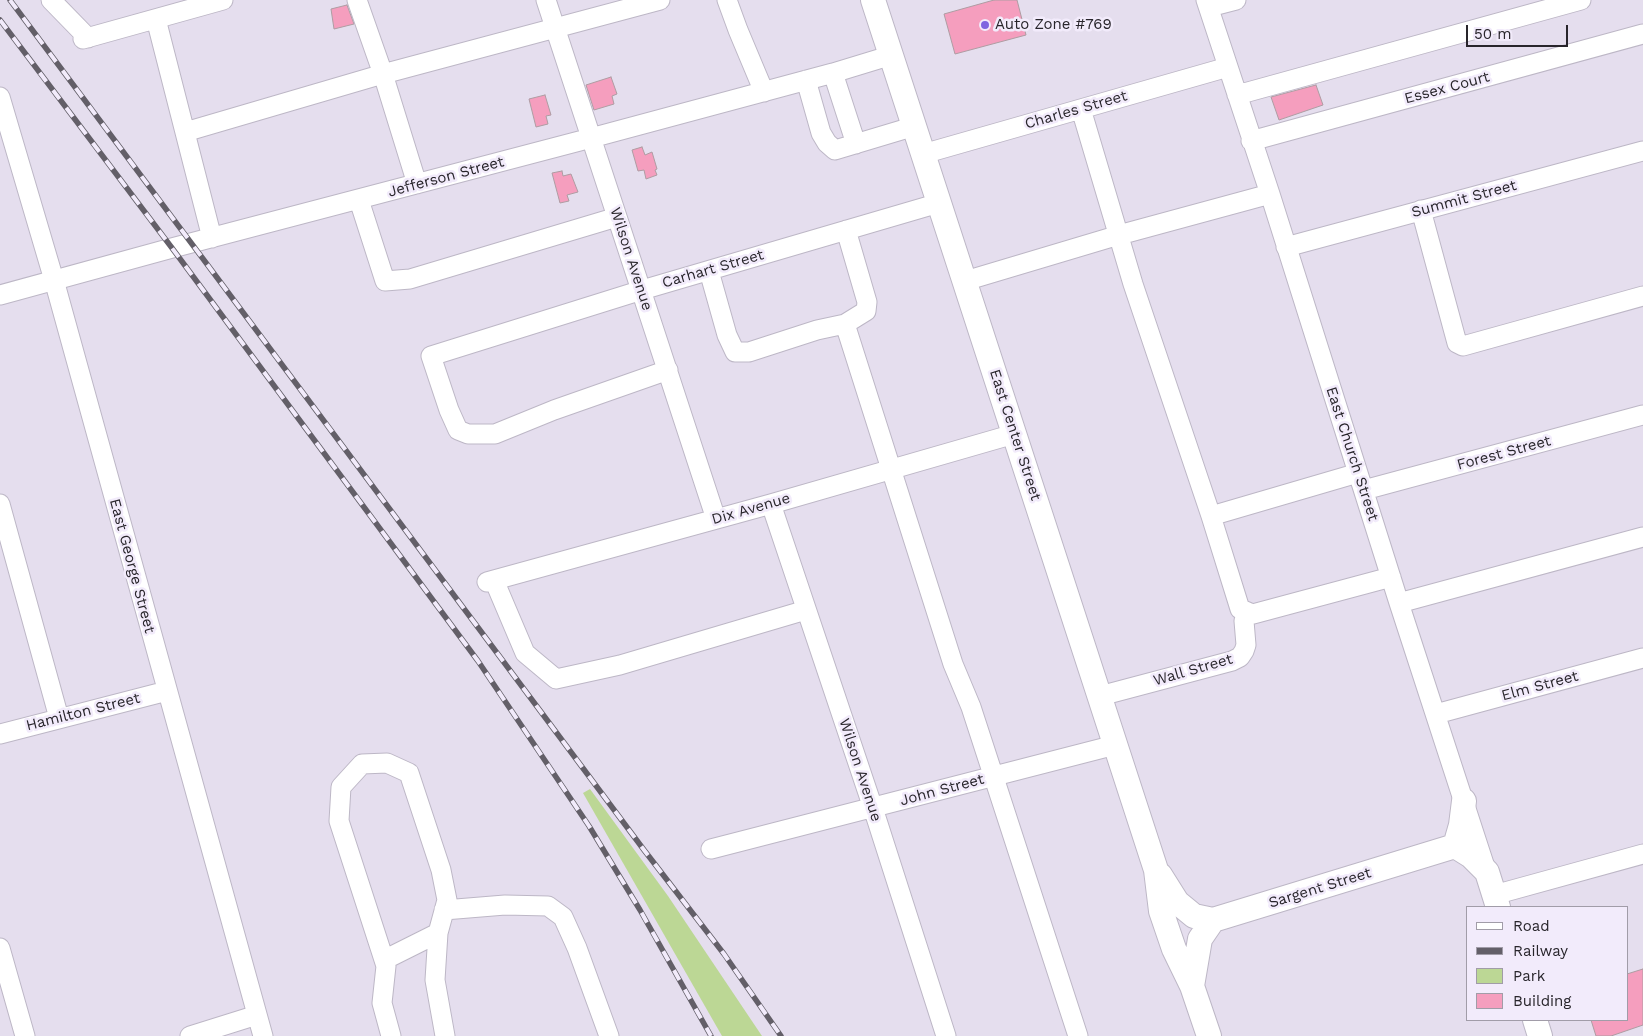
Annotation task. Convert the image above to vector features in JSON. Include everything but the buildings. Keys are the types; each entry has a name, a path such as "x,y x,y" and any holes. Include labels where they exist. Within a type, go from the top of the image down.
{"main road":[{"name":"East Center Street","path":"874,0 1156,870 1161,911 1174,949 1192,986 1209,1036"},
{"path":"1464,801 1461,825 1455,846 1471,856 1487,872"},
{"name":"Sargent Street","path":"1213,920 1455,846"},
{"name":"East Center Street","path":"1156,870 1177,902 1194,916 1213,920"},
{"name":"East Church Street","path":"1487,872 1496,901"},
{"path":"1192,986 1200,939 1213,920"},
{"path":"1535,1021 1540,1036"}],"street":[{"path":"51,0 86,38 223,0"},
{"path":"357,0 383,74 417,184"},
{"name":"Wilson Avenue","path":"546,0 716,519"},
{"path":"185,132 383,74 660,0"},
{"path":"727,0 764,92"},
{"path":"1207,4 1236,0"},
{"path":"1237,95 1581,0"},
{"name":"East Church Street","path":"1207,4 1270,194 1399,603 1487,872"},
{"path":"156,19 212,238"},
{"name":"Essex Court","path":"1252,141 1643,34"},
{"name":"Jefferson Street","path":"0,295 764,92 892,55"},
{"name":"Charles Street","path":"923,154 1228,67"},
{"path":"833,73 856,144"},
{"path":"806,80 821,133 827,143 835,150 914,126"},
{"name":"East George Street","path":"0,96 54,280 263,1036"},
{"path":"1081,109 1133,284 1211,516 1240,609 1253,614 1391,577"},
{"name":"Summit Street","path":"1286,247 1643,151"},
{"path":"965,281 1119,235 1270,194"},
{"path":"359,200 385,281 410,278 617,217"},
{"name":"Carhart Street","path":"668,370 554,410 495,434 468,434 458,430 449,410 431,356 642,290 939,203"},
{"path":"1421,210 1457,343 1463,346 1643,296"},
{"path":"709,270 727,336 735,352 749,352 817,330 845,324 866,311 867,302 846,230"},
{"path":"845,324 953,664 971,707 1078,1036"},
{"name":"Forest Street","path":"1364,490 1643,415"},
{"name":"Dix Avenue","path":"806,610 620,665 556,679 525,653 490,580 771,504 1014,434"},
{"path":"1211,516 1358,472"},
{"path":"0,504 59,718"},
{"name":"Wilson Avenue","path":"771,504 946,1036"},
{"path":"1399,603 1643,537"},
{"name":"Wall Street","path":"1100,696 1232,660 1240,656 1246,645 1244,621 1246,611"},
{"name":"Elm Street","path":"1436,714 1643,658"},
{"name":"Hamilton Street","path":"0,734 167,691"},
{"name":"John Street","path":"711,849 1115,745"},
{"path":"391,1036 382,1003 386,966 339,822 341,787 362,764 387,763 409,773 441,870 447,900 438,933 435,980 445,1036"},
{"path":"1496,901 1643,854"},
{"path":"444,910 505,905 548,906 563,917 577,948 609,1036"},
{"path":"384,960 438,933"},
{"path":"0,948 25,1036"},
{"path":"190,1036 257,1015"}],"green space":[{"path":"590,789 668,896 762,1036 722,1036 583,793"}],"railway":[{"path":"10,0 644,850 724,954 781,1036"},
{"path":"0,20 172,248 478,661 589,826 640,910 711,1036"}],"place":[{"name":"Auto Zone #769","path":"985,25"}]}
